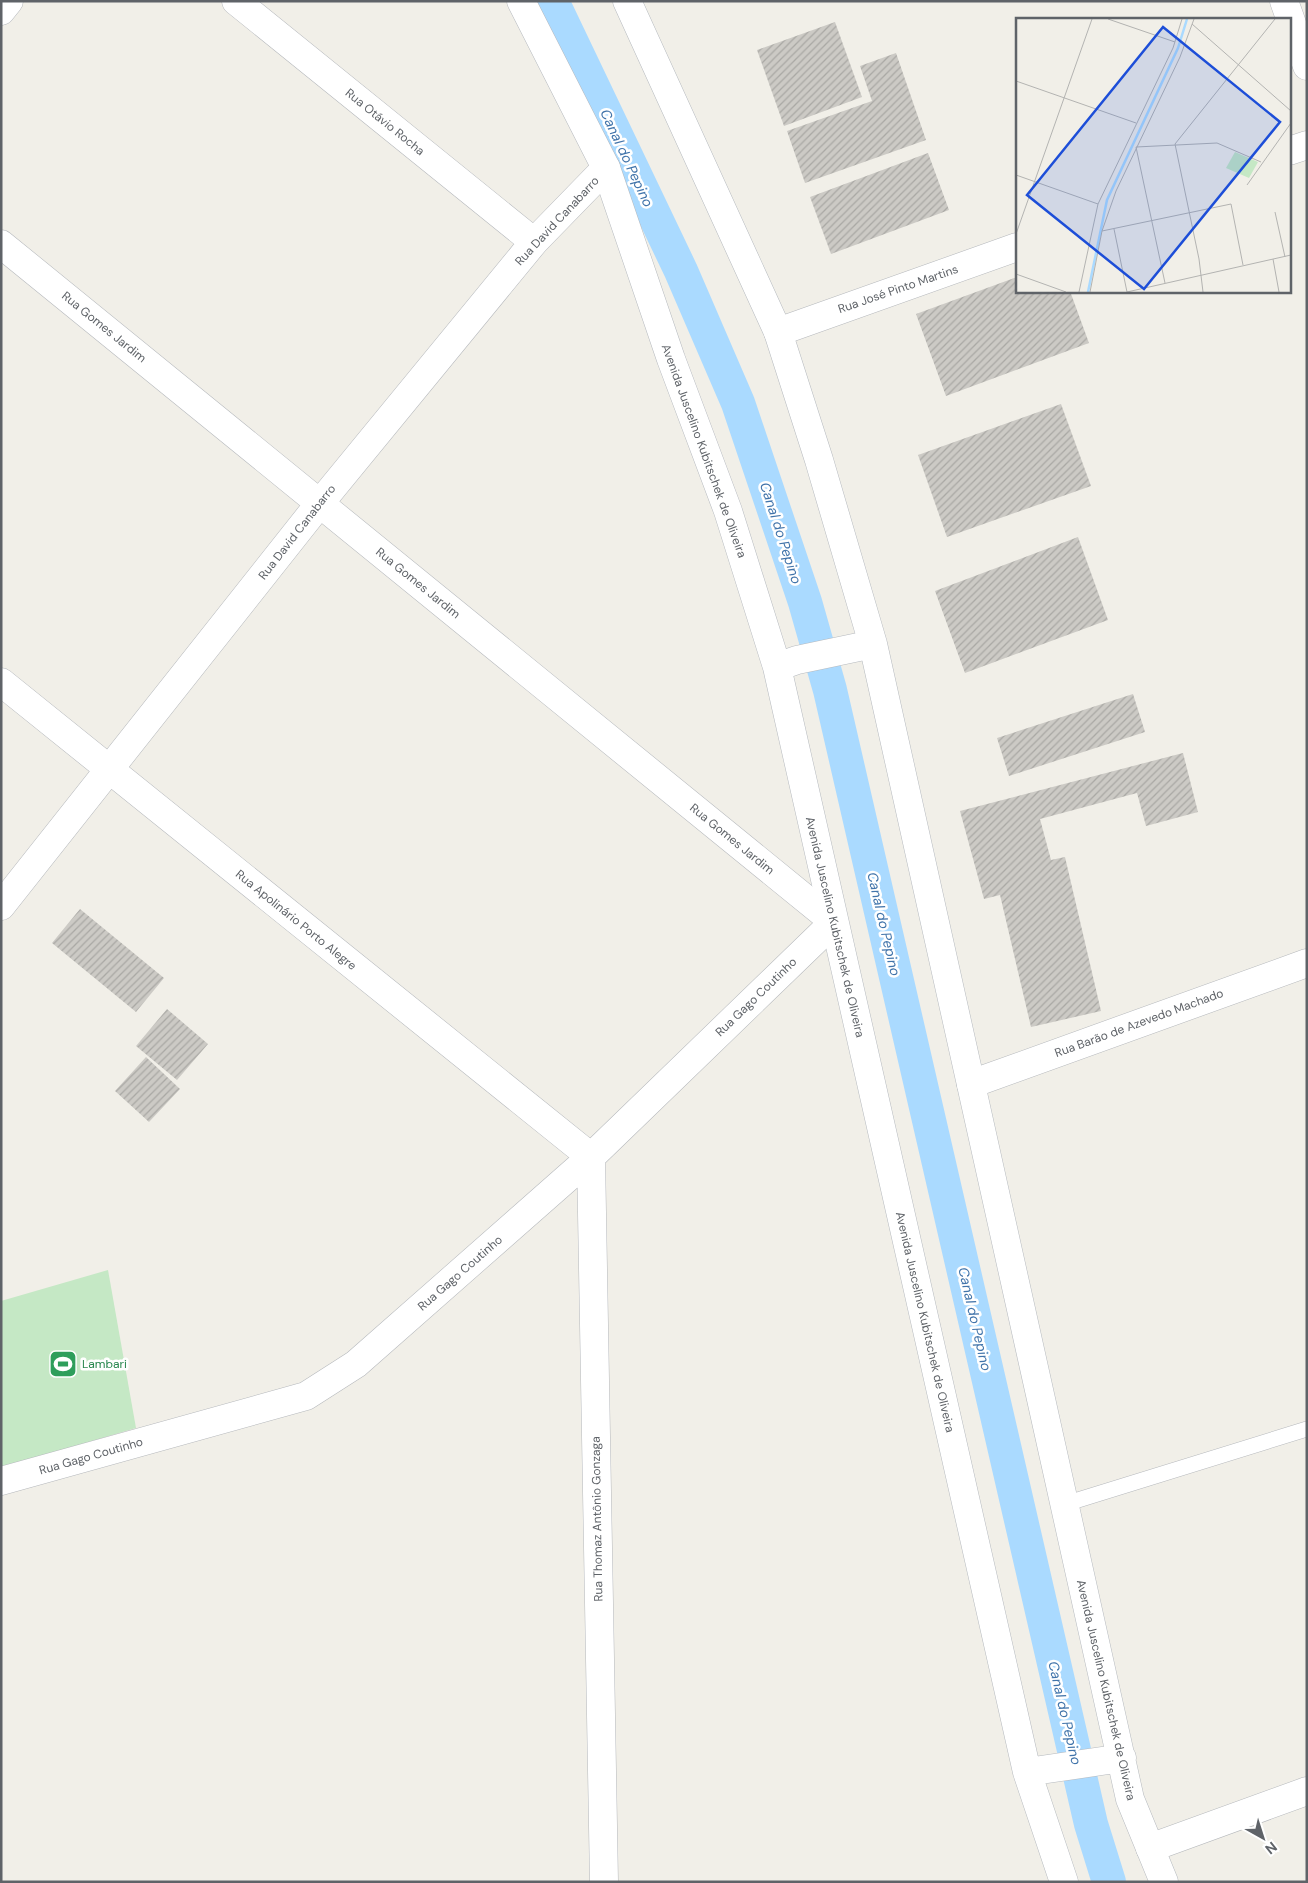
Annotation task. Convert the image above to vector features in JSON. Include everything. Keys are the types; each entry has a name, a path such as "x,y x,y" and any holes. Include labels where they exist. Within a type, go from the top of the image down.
{"street":[{"path":"1,11 9,1"},
{"name":"Rua Otávio Rocha","path":"236,1 534,242"},
{"name":"Avenida Juscelino Kubitschek de Oliveira","path":"521,1 606,168 670,359 787,663 834,922 1040,1770 1064,1882"},
{"name":"Avenida Juscelino Kubitschek de Oliveira","path":"627,1 778,332 819,460 971,1084 1065,1504 1110,1760 1130,1799 1164,1882"},
{"path":"1284,1 1307,66"},
{"path":"1290,151 1307,145"},
{"name":"Rua David Canabarro","path":"1,906 110,771 320,502 534,242 606,168"},
{"name":"Rua Gomes Jardim","path":"1,244 834,922"},
{"name":"Rua José Pinto Martins","path":"778,332 1016,247"},
{"path":"787,663 864,646"},
{"name":"Rua Apolinário Porto Alegre","path":"1,682 591,1157"},
{"name":"Rua Gago Coutinho","path":"1,1481 306,1396 356,1364 591,1157 834,922"},
{"name":"Rua Barão de Azevedo Machado","path":"971,1084 1307,963"},
{"name":"Rua Thomaz Antônio Gonzaga","path":"591,1157 604,1882"},
{"path":"1040,1770 1110,1760"},
{"path":"1150,1848 1307,1791"}],"lane":[{"path":"1065,1504 1307,1429"}],"green space":[{"name":"Lambari","path":"108,1270 136,1428 1,1468 1,1301"}],"building":[{"path":"835,22 862,97 784,126 757,50"},
{"path":"896,53 926,140 805,183 787,131 872,101 860,66"},
{"path":"928,153 949,210 831,254 810,197"},
{"path":"1016,277 1016,292 1070,292 1089,343 946,396 916,314"},
{"path":"1061,404 1091,486 947,537 918,455"},
{"path":"1078,537 1108,620 965,673 935,591"},
{"path":"1133,694 1145,732 1009,776 997,738"},
{"path":"1183,753 1198,812 1146,826 1137,793 1040,819 1051,860 1065,857 1101,1011 1031,1027 1000,895 984,899 960,811"},
{"path":"80,909 164,978 136,1012 52,943"},
{"path":"167,1009 208,1044 177,1080 136,1046"},
{"path":"146,1057 180,1089 149,1122 115,1091"}],"waterway":[{"name":"Canal do Pepino","path":"552,1 681,271 738,403 805,602 830,690 1091,1824 1109,1882"}],"place":[{"name":"Lambari","path":"63,1364"}]}
